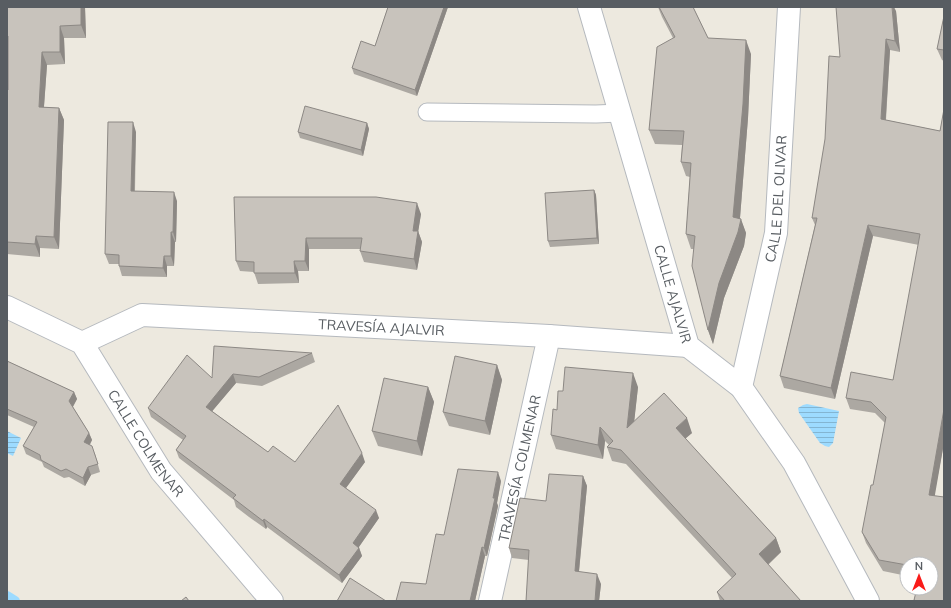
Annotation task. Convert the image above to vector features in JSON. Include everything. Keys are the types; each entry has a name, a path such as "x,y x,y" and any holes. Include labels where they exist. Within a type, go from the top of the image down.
{"street":[{"name":"CALLE AJALVIR","path":"589,7 688,346 741,387 794,463 868,601"},
{"name":"CALLE DEL OLIVAR","path":"741,387 776,233 789,7"},
{"path":"7,307 82,343"},
{"name":"TRAVESÍA AJALVIR","path":"82,343 142,315 549,336 688,346"},
{"name":"TRAVESÍA COLMENAR","path":"490,601 549,336"},
{"name":"CALLE COLMENAR","path":"82,343 161,471 272,601"}],"lane":[{"path":"427,112 620,113"}],"water":[{"path":"807,404 839,411 833,443 829,447 820,443 799,413 798,408"},
{"path":"7,431 21,438 13,456 7,453"}],"building":[{"path":"7,7 81,7 81,25 60,26 60,52 42,52 39,107 59,108 54,237 36,236 35,244 7,242"},
{"path":"388,7 444,7 415,90 352,68 361,41 375,46"},
{"path":"659,7 693,7 708,38 746,40 743,104 733,217 741,219 738,232 719,283 708,330 692,266 695,236 686,234 691,163 681,162 684,131 649,130 657,47 675,37"},
{"path":"836,7 892,7 895,41 886,39 881,119 940,131 944,109 944,409 929,495 944,497 944,601 914,600 915,596 939,596 939,556 899,556 899,564 879,560 862,532 886,417 871,402 846,398 851,372 893,380 920,234 868,225 831,388 780,376 817,218 812,218 825,139 829,56 840,57"},
{"path":"944,16 944,50 937,49"},
{"path":"305,106 367,123 361,150 298,132"},
{"path":"108,122 133,122 131,191 174,192 171,256 164,256 163,268 119,266 119,255 105,254"},
{"path":"594,190 597,238 548,241 545,193"},
{"path":"234,197 376,197 417,203 413,231 418,231 414,259 360,251 362,238 306,238 305,261 294,261 295,273 254,273 254,262 236,261"},
{"path":"214,346 312,353 259,377 233,374 206,407 268,452 273,446 295,462 338,405 362,453 340,484 376,510 353,543 359,548 339,575 264,519 263,521 246,508 233,498 236,495 176,450 186,436 148,408 187,355 212,378"},
{"path":"455,356 497,365 485,421 443,412"},
{"path":"7,361 74,392 69,401 89,433 84,442 92,446 98,464 88,467 83,478 66,469 61,471 41,460 40,455 23,446 37,422 7,409"},
{"path":"565,367 633,373 627,428 664,393 687,418 676,428 776,538 759,554 801,601 725,601 717,592 736,574 621,450 607,447 613,441 600,427 598,445 551,435 553,409 557,410 558,391 563,391"},
{"path":"384,378 428,387 417,441 372,431"},
{"path":"458,469 498,472 493,498 495,498 470,601 396,601 401,582 426,584 436,534 444,535"},
{"path":"549,474 583,476 575,571 597,574 595,601 526,601 529,550 509,548 520,498 546,501"},
{"path":"350,578 386,601 337,601"},
{"path":"186,597 189,601 181,601"}],"waterway":[{"path":"7,596 15,601"}]}
